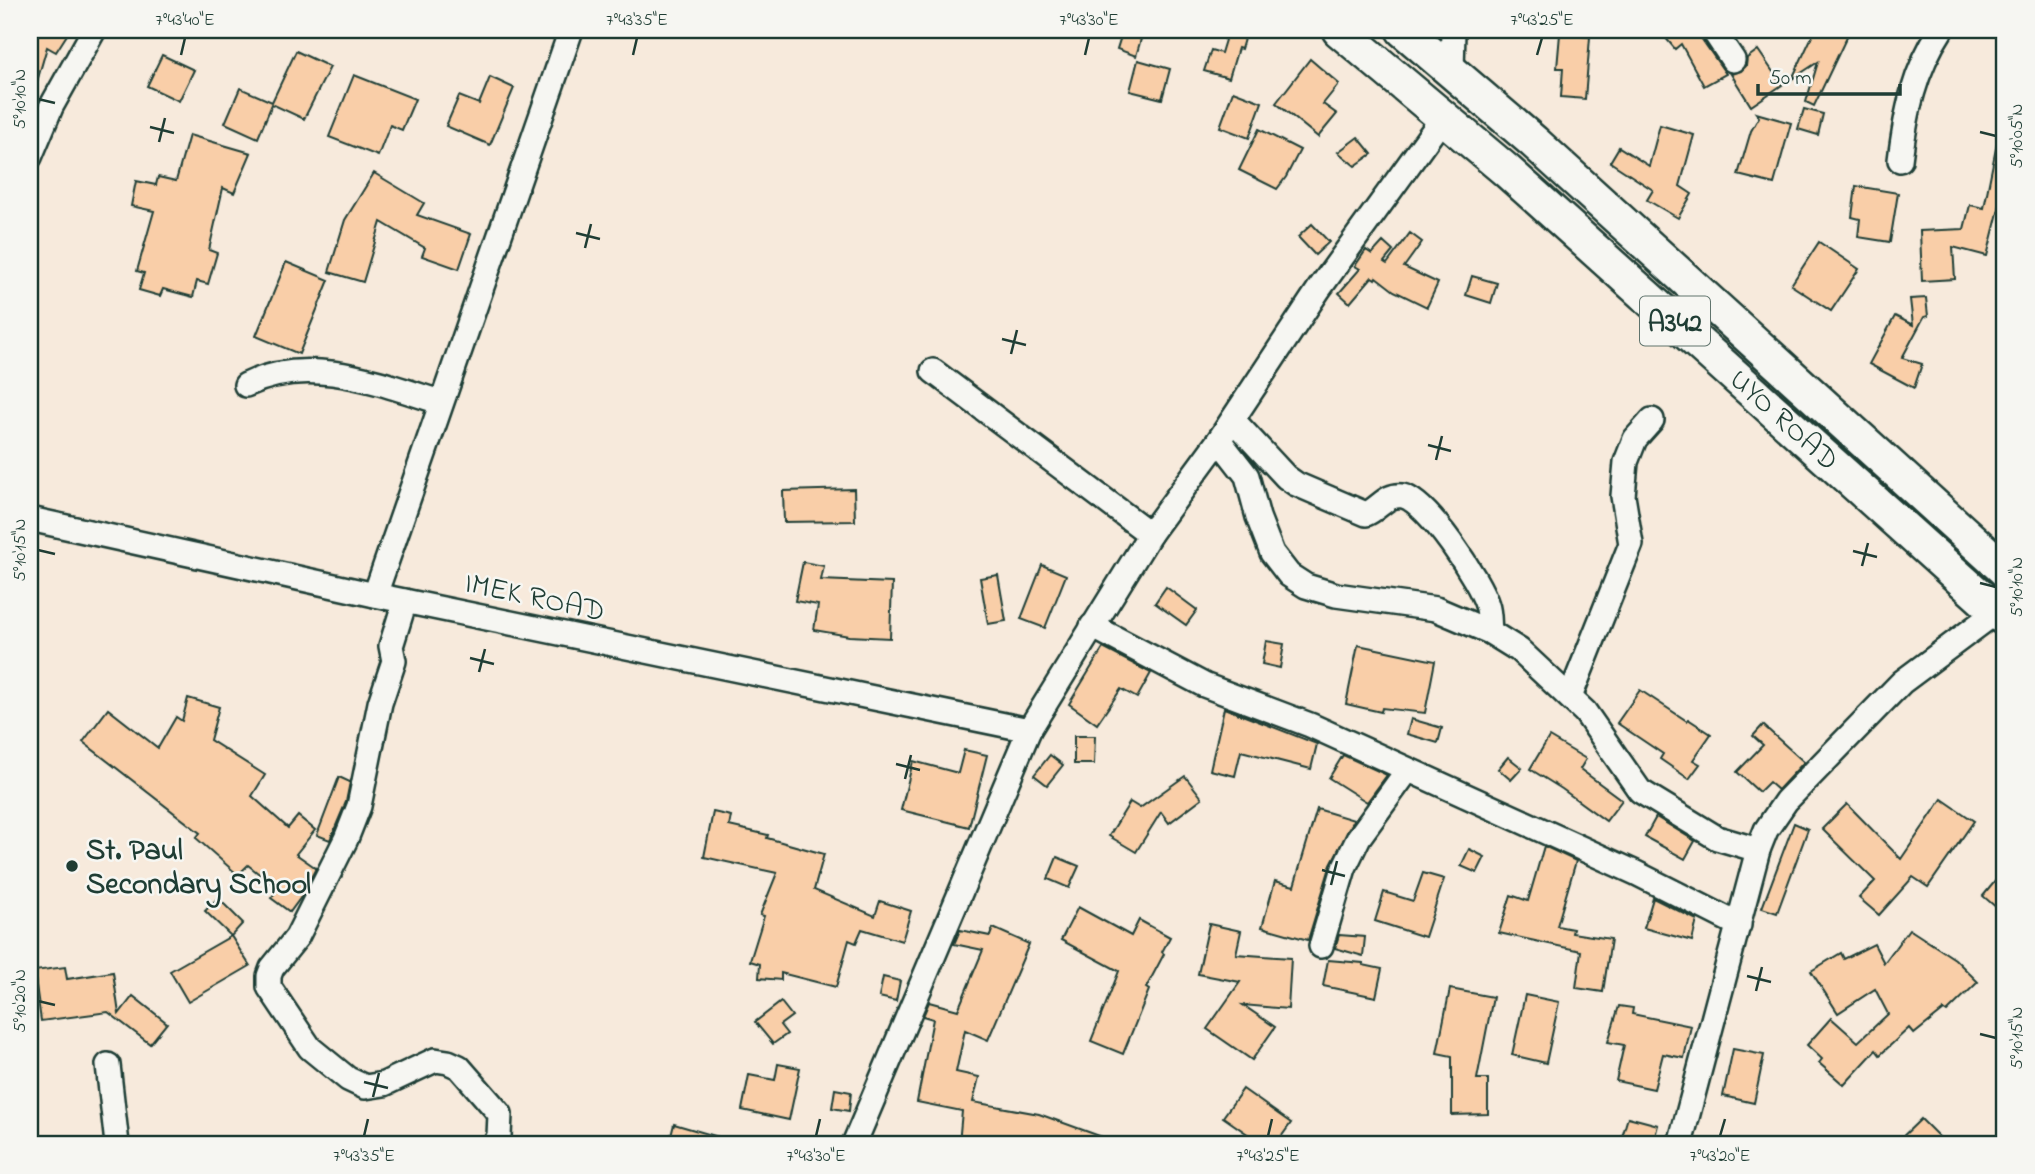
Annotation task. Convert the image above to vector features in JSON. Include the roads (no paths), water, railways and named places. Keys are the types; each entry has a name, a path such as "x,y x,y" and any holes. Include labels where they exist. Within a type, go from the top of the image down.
{"highway":[{"name":"UYO ROAD","path":"1339,30 1444,117 1847,474 2001,615"},
{"name":"UYO ROAD","path":"1404,30 1534,142 2005,570"}],"street":[{"path":"30,157 51,107 94,30"},
{"path":"375,595 571,30"},
{"path":"1452,72 1453,30"},
{"path":"1713,30 1732,60"},
{"path":"1900,160 1905,120 1924,55 1941,30"},
{"path":"855,1144 1029,730 1150,534 1233,420 1319,289 1444,117"},
{"path":"933,371 1150,534"},
{"path":"246,385 265,376 325,372 347,374 440,402"},
{"path":"1570,697 1631,544 1623,496 1626,462 1636,439 1652,419"},
{"path":"1233,420 1286,477 1306,489 1366,514 1384,500 1401,495 1416,501 1434,519 1469,572 1488,606 1490,632"},
{"path":"1219,440 1247,476 1258,517 1272,553 1289,575 1306,586 1336,595 1436,609 1490,632 1519,650 1585,712 1640,791 1717,838 1758,850"},
{"name":"IMEK ROAD","path":"30,519 375,595 1029,730"},
{"path":"405,601 391,646 394,661 380,703 359,806 346,839 297,937 272,968 269,987 310,1048 348,1080 365,1087 384,1084 435,1060 459,1067 499,1114 499,1136 495,1144"},
{"path":"1680,1144 1758,850 1766,830 1786,801 1902,681 2001,615"},
{"path":"1092,626 1204,685 1310,725 1636,873 1739,925"},
{"path":"1321,946 1344,868 1354,848 1407,771"},
{"path":"107,1065 117,1144"}],"place":[{"name":"St. Paul Secondary School","path":"72,866"}]}
